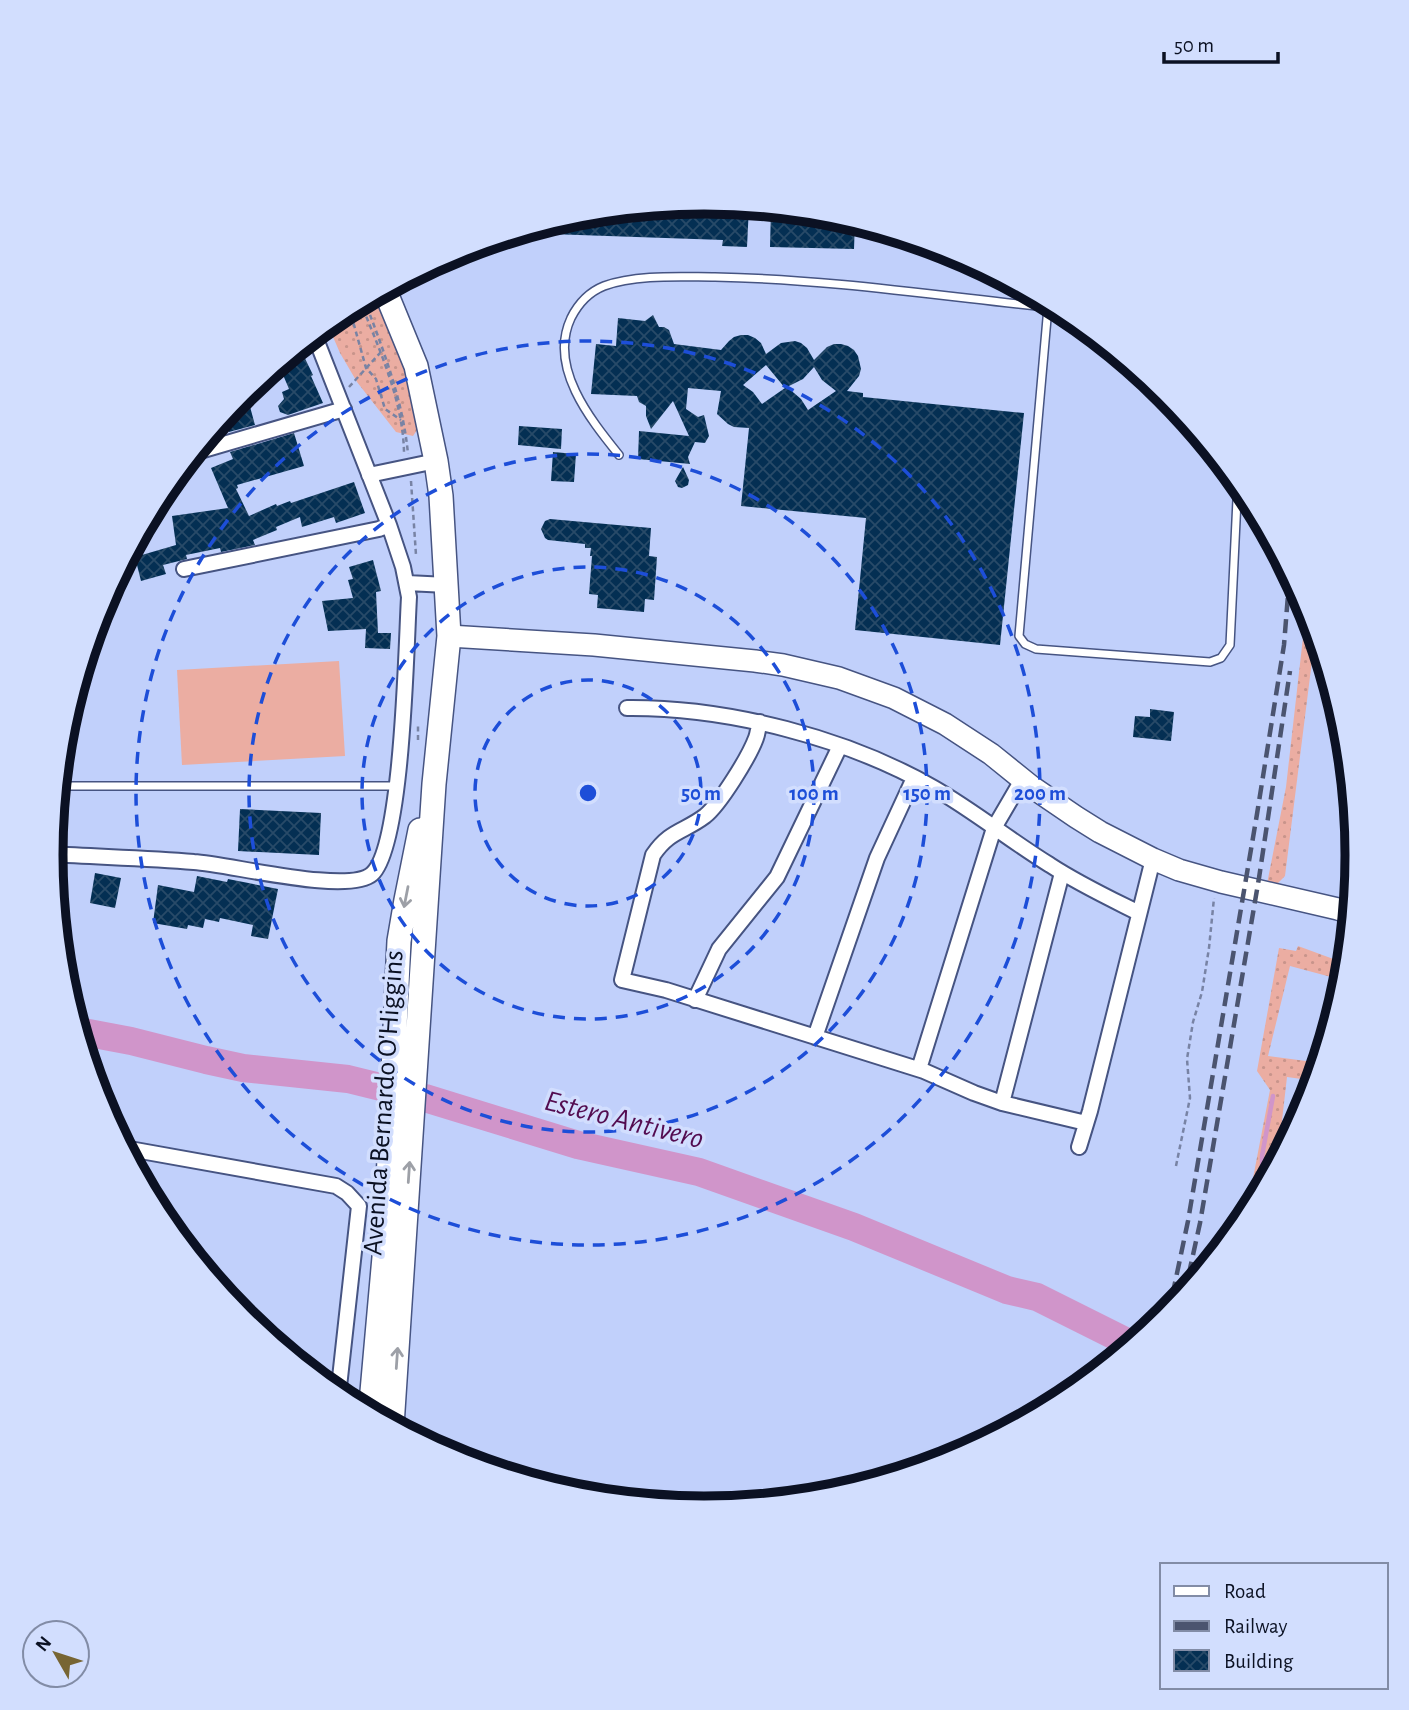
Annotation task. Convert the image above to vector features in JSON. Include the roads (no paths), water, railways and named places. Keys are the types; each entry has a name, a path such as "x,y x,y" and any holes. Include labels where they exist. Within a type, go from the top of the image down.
{"main road":[{"name":"Avenida Bernardo O'Higgins","path":"372,1403 394,1243 425,940 434,783 449,636 441,496 436,461 416,366 388,297"},
{"name":"Avenida Bernardo O'Higgins","path":"392,1415 399,941 419,835 434,783"}],"street":[{"path":"63,855 197,862 309,880 355,881 370,876 380,865 389,839 397,786 409,597 403,567 389,525 320,342"},
{"path":"210,447 342,403"},
{"path":"369,475 436,461"},
{"path":"184,569 389,525"},
{"path":"407,583 447,585"},
{"path":"449,636 549,642 755,661 811,671 867,688 921,711 968,738 1052,801 1100,832 1153,859 1179,870 1344,911"},
{"path":"628,708 686,709 760,722 816,737 872,758 934,788 1062,873 1139,913"},
{"path":"760,722 756,738 741,768 706,816 672,834 661,843 653,855 622,979 666,990 919,1069 1002,1103 1086,1123"},
{"path":"695,1000 719,949 777,877 840,746"},
{"path":"815,1037 877,858 914,778"},
{"path":"919,1069 994,828 1022,779"},
{"path":"1079,1147 1153,859"},
{"path":"1002,1103 1062,873"},
{"path":"135,1150 336,1186 359,1206 340,1382"}],"lane":[{"path":"619,455 584,407 569,375 564,350 567,328 575,311 588,295 605,286 671,276 792,280 1035,306"},
{"path":"1047,313 1019,636 1025,644 1036,649 1210,662 1221,658 1230,646 1237,498"},
{"path":"67,785 397,786"}],"waterway":[{"name":"Estero Antivero","path":"89,1033 243,1068 348,1079 425,1098 578,1145 699,1172 854,1227 1007,1290 1037,1297 1123,1340"},
{"path":"1264,1169 1262,1156 1273,1096"}],"railway":[{"path":"1173,1293 1188,1221 1257,814 1284,645 1288,590"},
{"path":"1188,1276 1200,1223 1259,878 1290,671"}]}
